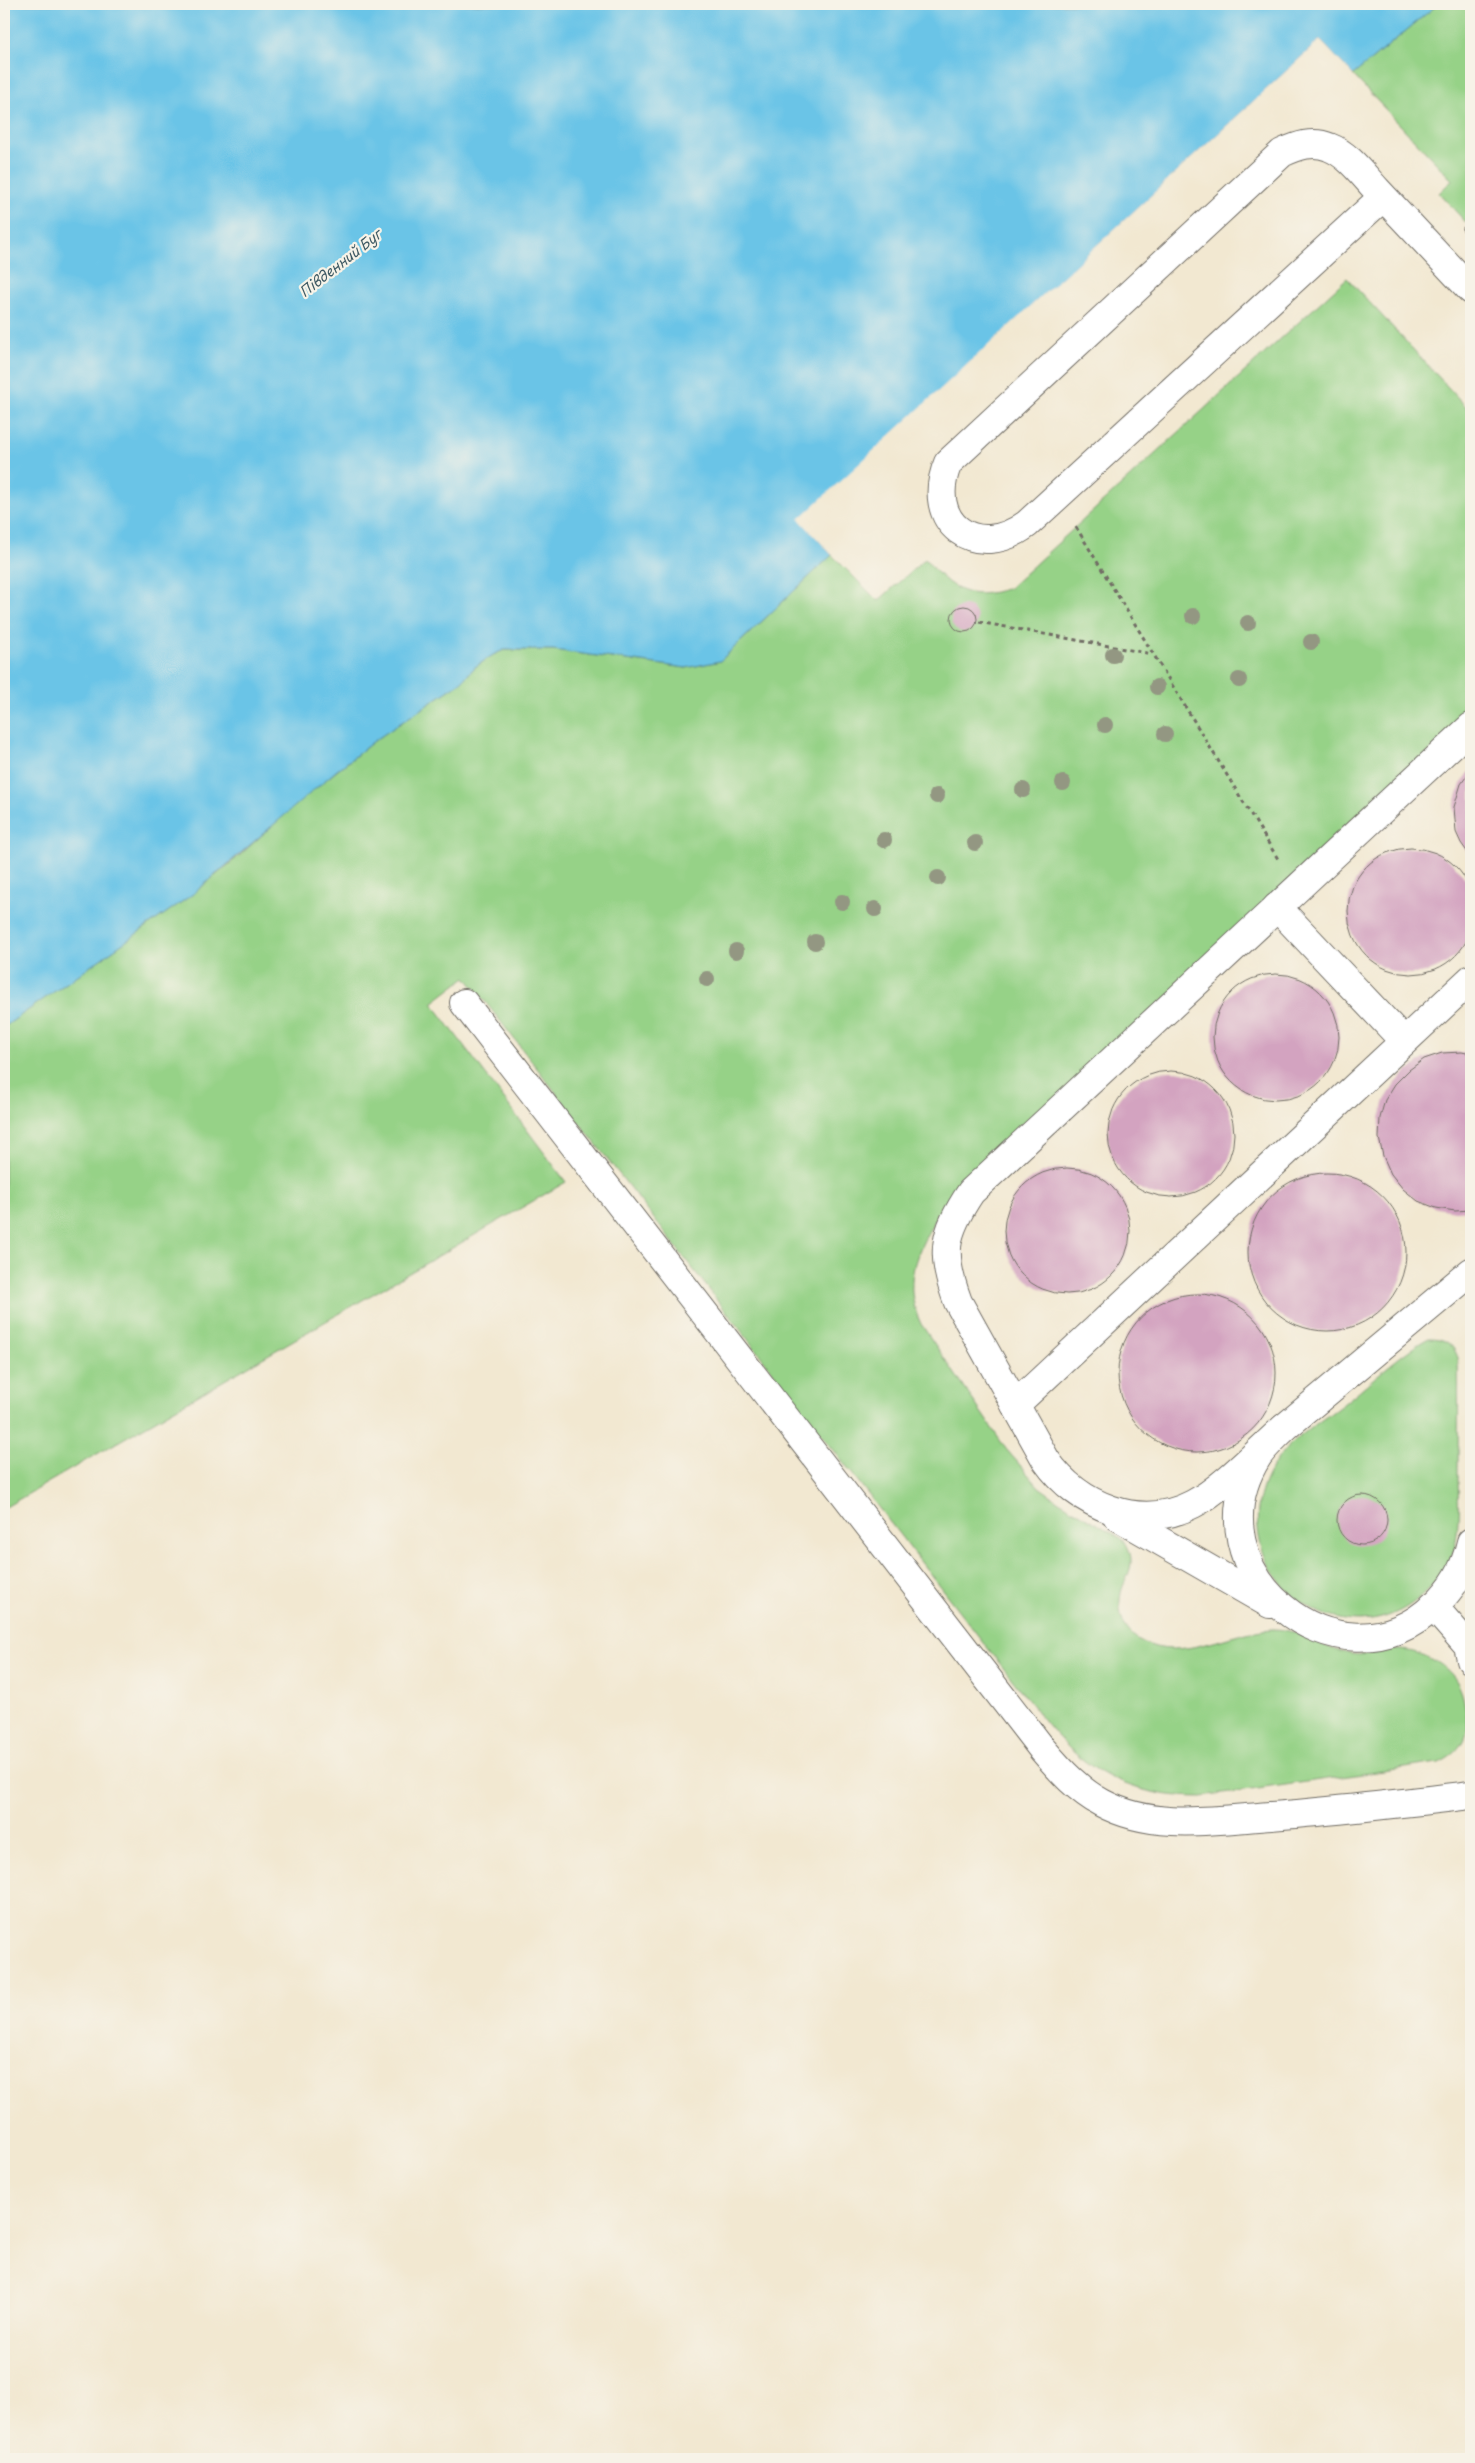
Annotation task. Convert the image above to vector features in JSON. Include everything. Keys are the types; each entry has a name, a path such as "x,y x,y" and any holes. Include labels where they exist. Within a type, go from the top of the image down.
{"lane":[{"path":"1383,197 1014,534 998,540 981,540 966,534 952,524 944,510 940,494 942,478 948,464 1282,153 1296,146 1312,144 1328,146 1342,154 1383,197 1471,290"},
{"path":"1471,727 971,1192 954,1216 946,1244 947,1274 958,1302 1015,1405 1057,1475 1072,1489 1102,1508 1293,1617 1326,1631 1344,1635 1363,1635 1399,1628 1415,1620 1446,1596 1467,1561 1471,1542"},
{"path":"1287,898 1404,1041"},
{"path":"1015,1405 1471,978"},
{"path":"464,1003 1043,1750 1081,1790 1104,1804 1130,1814 1155,1820 1184,1822 1341,1811 1471,1795"},
{"path":"1102,1508 1121,1513 1157,1515 1192,1505 1208,1495 1284,1428 1471,1272"},
{"path":"1284,1428 1259,1455 1250,1471 1241,1507 1240,1524 1242,1542 1255,1577 1266,1592 1293,1617"},
{"path":"1434,1606 1468,1646 1471,1660"}],"path":[{"path":"1057,496 1153,654 1287,898"},
{"path":"979,622 1153,654"}],"green space":[{"path":"1438,4 1471,4 1471,228 1439,193 1452,180 1353,75"},
{"path":"1347,278 1471,412 1471,713 945,1205 928,1233 915,1262 912,1292 921,1324 1006,1449 1039,1487 1124,1540 1129,1550 1131,1561 1120,1597 1120,1612 1125,1626 1134,1637 1156,1647 1172,1649 1189,1648 1257,1631 1273,1629 1294,1632 1342,1652 1352,1654 1364,1655 1400,1650 1426,1656 1442,1666 1455,1678 1464,1702 1468,1727 1467,1734 1461,1746 1451,1756 1439,1763 1202,1797 1155,1793 1134,1787 1115,1780 1079,1756 1046,1723 466,977 432,1003 566,1182 4,1508 4,1027 193,894 239,856 296,804 374,741 461,682 475,667 504,650 553,650 686,668 720,661 832,555 878,601 925,559 944,579 962,590 982,594 1009,588"},
{"path":"1429,1338 1447,1342 1451,1345 1458,1358 1458,1518 1457,1537 1451,1559 1427,1591 1392,1615 1355,1621 1320,1613 1290,1593 1269,1564 1258,1530 1262,1491 1283,1452 1289,1446 1396,1360"}],"water":[{"name":"Південний Буг","path":"4,4 1438,4 1353,75 1320,40 800,519 832,555 720,661 686,668 553,650 504,650 493,655 475,667 461,682 374,741 336,771 193,894 4,1027"}],"pier":[{"path":"1320,40 1353,75 1351,77 1320,43 803,519 834,553 832,555 799,519"}],"building":[{"path":"964,606 973,610 977,619 973,628 964,632 955,628 951,619 955,610"},
{"path":"1471,770 1471,857 1456,832 1454,807 1461,784"},
{"path":"1411,848 1435,853 1455,867 1469,887 1474,911 1469,935 1455,955 1435,969 1411,974 1387,969 1367,955 1353,935 1348,911 1353,887 1367,867 1387,853"},
{"path":"1276,974 1300,979 1320,993 1334,1013 1339,1037 1334,1061 1320,1081 1300,1095 1276,1100 1252,1095 1232,1081 1218,1061 1213,1037 1218,1013 1232,993 1252,979"},
{"path":"1462,1052 1471,1054 1471,1210 1455,1211 1436,1208 1418,1201 1403,1189 1391,1174 1383,1156 1379,1138 1380,1118 1385,1100 1395,1084 1424,1059 1442,1053"},
{"path":"1171,1071 1195,1076 1215,1090 1229,1110 1234,1134 1229,1158 1215,1178 1195,1192 1171,1197 1147,1192 1127,1178 1113,1158 1108,1134 1113,1110 1127,1090 1147,1076"},
{"path":"1067,1168 1091,1173 1111,1187 1125,1207 1130,1231 1125,1255 1111,1275 1091,1289 1067,1294 1043,1289 1023,1275 1009,1255 1004,1231 1009,1207 1023,1187 1043,1173"},
{"path":"1335,1173 1350,1176 1364,1182 1383,1196 1393,1208 1403,1229 1406,1252 1403,1275 1393,1296 1383,1308 1371,1318 1350,1328 1335,1331 1319,1331 1304,1328 1283,1318 1261,1296 1249,1267 1248,1244 1251,1229 1261,1208 1283,1186 1312,1174"},
{"path":"1205,1294 1220,1297 1234,1303 1253,1317 1263,1329 1273,1350 1276,1373 1273,1396 1263,1417 1253,1429 1241,1439 1220,1449 1205,1452 1189,1452 1174,1449 1153,1439 1131,1417 1119,1388 1118,1365 1121,1350 1131,1329 1153,1307 1182,1295"},
{"path":"1357,1495 1367,1495 1380,1502 1387,1515 1387,1525 1380,1538 1367,1545 1357,1545 1348,1541 1341,1534 1337,1525 1337,1515 1341,1506 1348,1499"}]}
